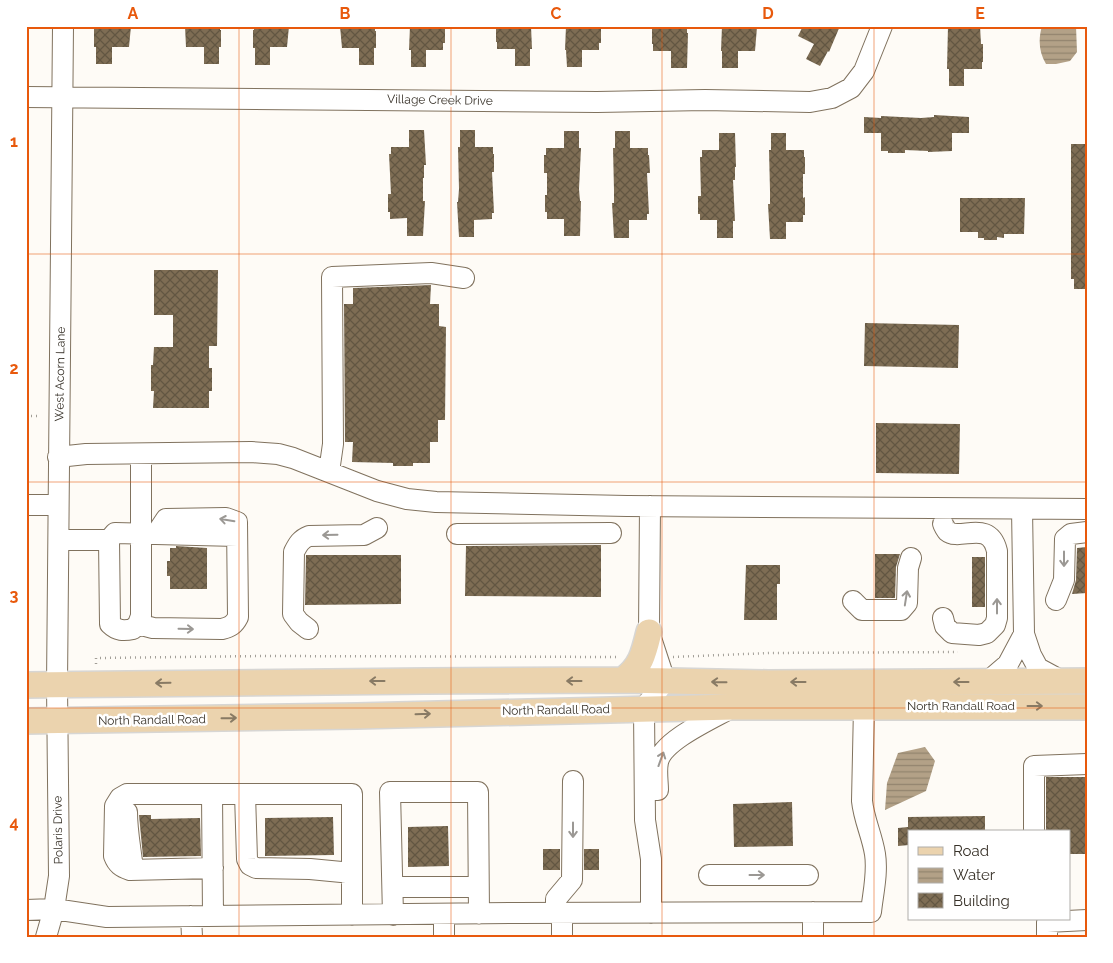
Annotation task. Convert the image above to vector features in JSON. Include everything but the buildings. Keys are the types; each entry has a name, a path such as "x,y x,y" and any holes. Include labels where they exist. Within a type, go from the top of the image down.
{"main road":[{"path":"623,680 633,673 649,656 649,632"},
{"name":"North Randall Road","path":"26,685 623,680 768,682 1087,681"},
{"name":"North Randall Road","path":"26,721 357,716 644,708 1087,707"}],"street":[{"name":"West Acorn Lane","path":"58,721 58,457 63,26"},
{"name":"Village Creek Drive","path":"26,97 810,102 832,98 851,88 864,71 882,26"},
{"path":"329,472 333,444 332,277 431,273 464,278"},
{"path":"58,457 86,454 251,452 278,454 293,458 376,491 407,499 436,502 650,506 1087,509"},
{"path":"138,624 153,628 222,629 229,628 235,624 238,610 237,536 148,534 115,533 109,540 110,624 122,631 133,629 138,624 141,616 148,534 141,454"},
{"path":"26,505 58,505"},
{"path":"649,632 650,506"},
{"path":"1022,509 1024,634 1038,668 1062,681"},
{"path":"943,524 947,531 952,533 985,534 993,541 996,551 996,618 992,630 979,635 952,633 945,626 943,618"},
{"path":"308,628 299,622 293,614 294,552 297,545 309,536 364,535 377,528"},
{"path":"1056,600 1064,580 1065,539 1071,534 1087,532"},
{"path":"457,534 611,533"},
{"path":"59,540 109,540"},
{"path":"852,601 862,610 901,610 907,603 908,568 911,558"},
{"path":"986,682 1008,664 1024,634"},
{"path":"649,656 664,681 644,708 645,820 651,859 651,913"},
{"path":"651,859 658,823 658,762 664,750 678,739 734,707"},
{"path":"26,910 54,909 107,917 871,912 876,869 873,842 863,816 864,707"},
{"name":"Polaris Drive","path":"46,937 54,909 59,876 58,721"},
{"path":"1034,830 1034,766 1087,764"},
{"path":"562,937 556,899 572,880 573,781"},
{"path":"393,915 390,792 478,792 479,914"},
{"path":"212,868 132,870 123,868 117,863 114,856 115,806 120,798 127,794 352,794 352,915"},
{"path":"212,794 213,916"},
{"path":"245,794 247,859 250,864 256,868 315,869 352,874"},
{"path":"315,869 338,860 340,852 338,794"},
{"path":"708,875 808,875"},
{"path":"393,887 478,887"},
{"path":"813,912 813,937"},
{"path":"444,914 444,937"},
{"path":"192,916 192,937"},
{"path":"1046,926 1087,920"}],"path":[{"path":"26,416 39,416"},
{"path":"96,664 96,658 522,656 557,658 769,653 962,652"}],"water":[{"path":"1042,26 1076,26 1077,52 1070,61 1046,64 1040,46"},
{"path":"925,747 935,761 926,791 885,810 887,783 898,753"}]}
